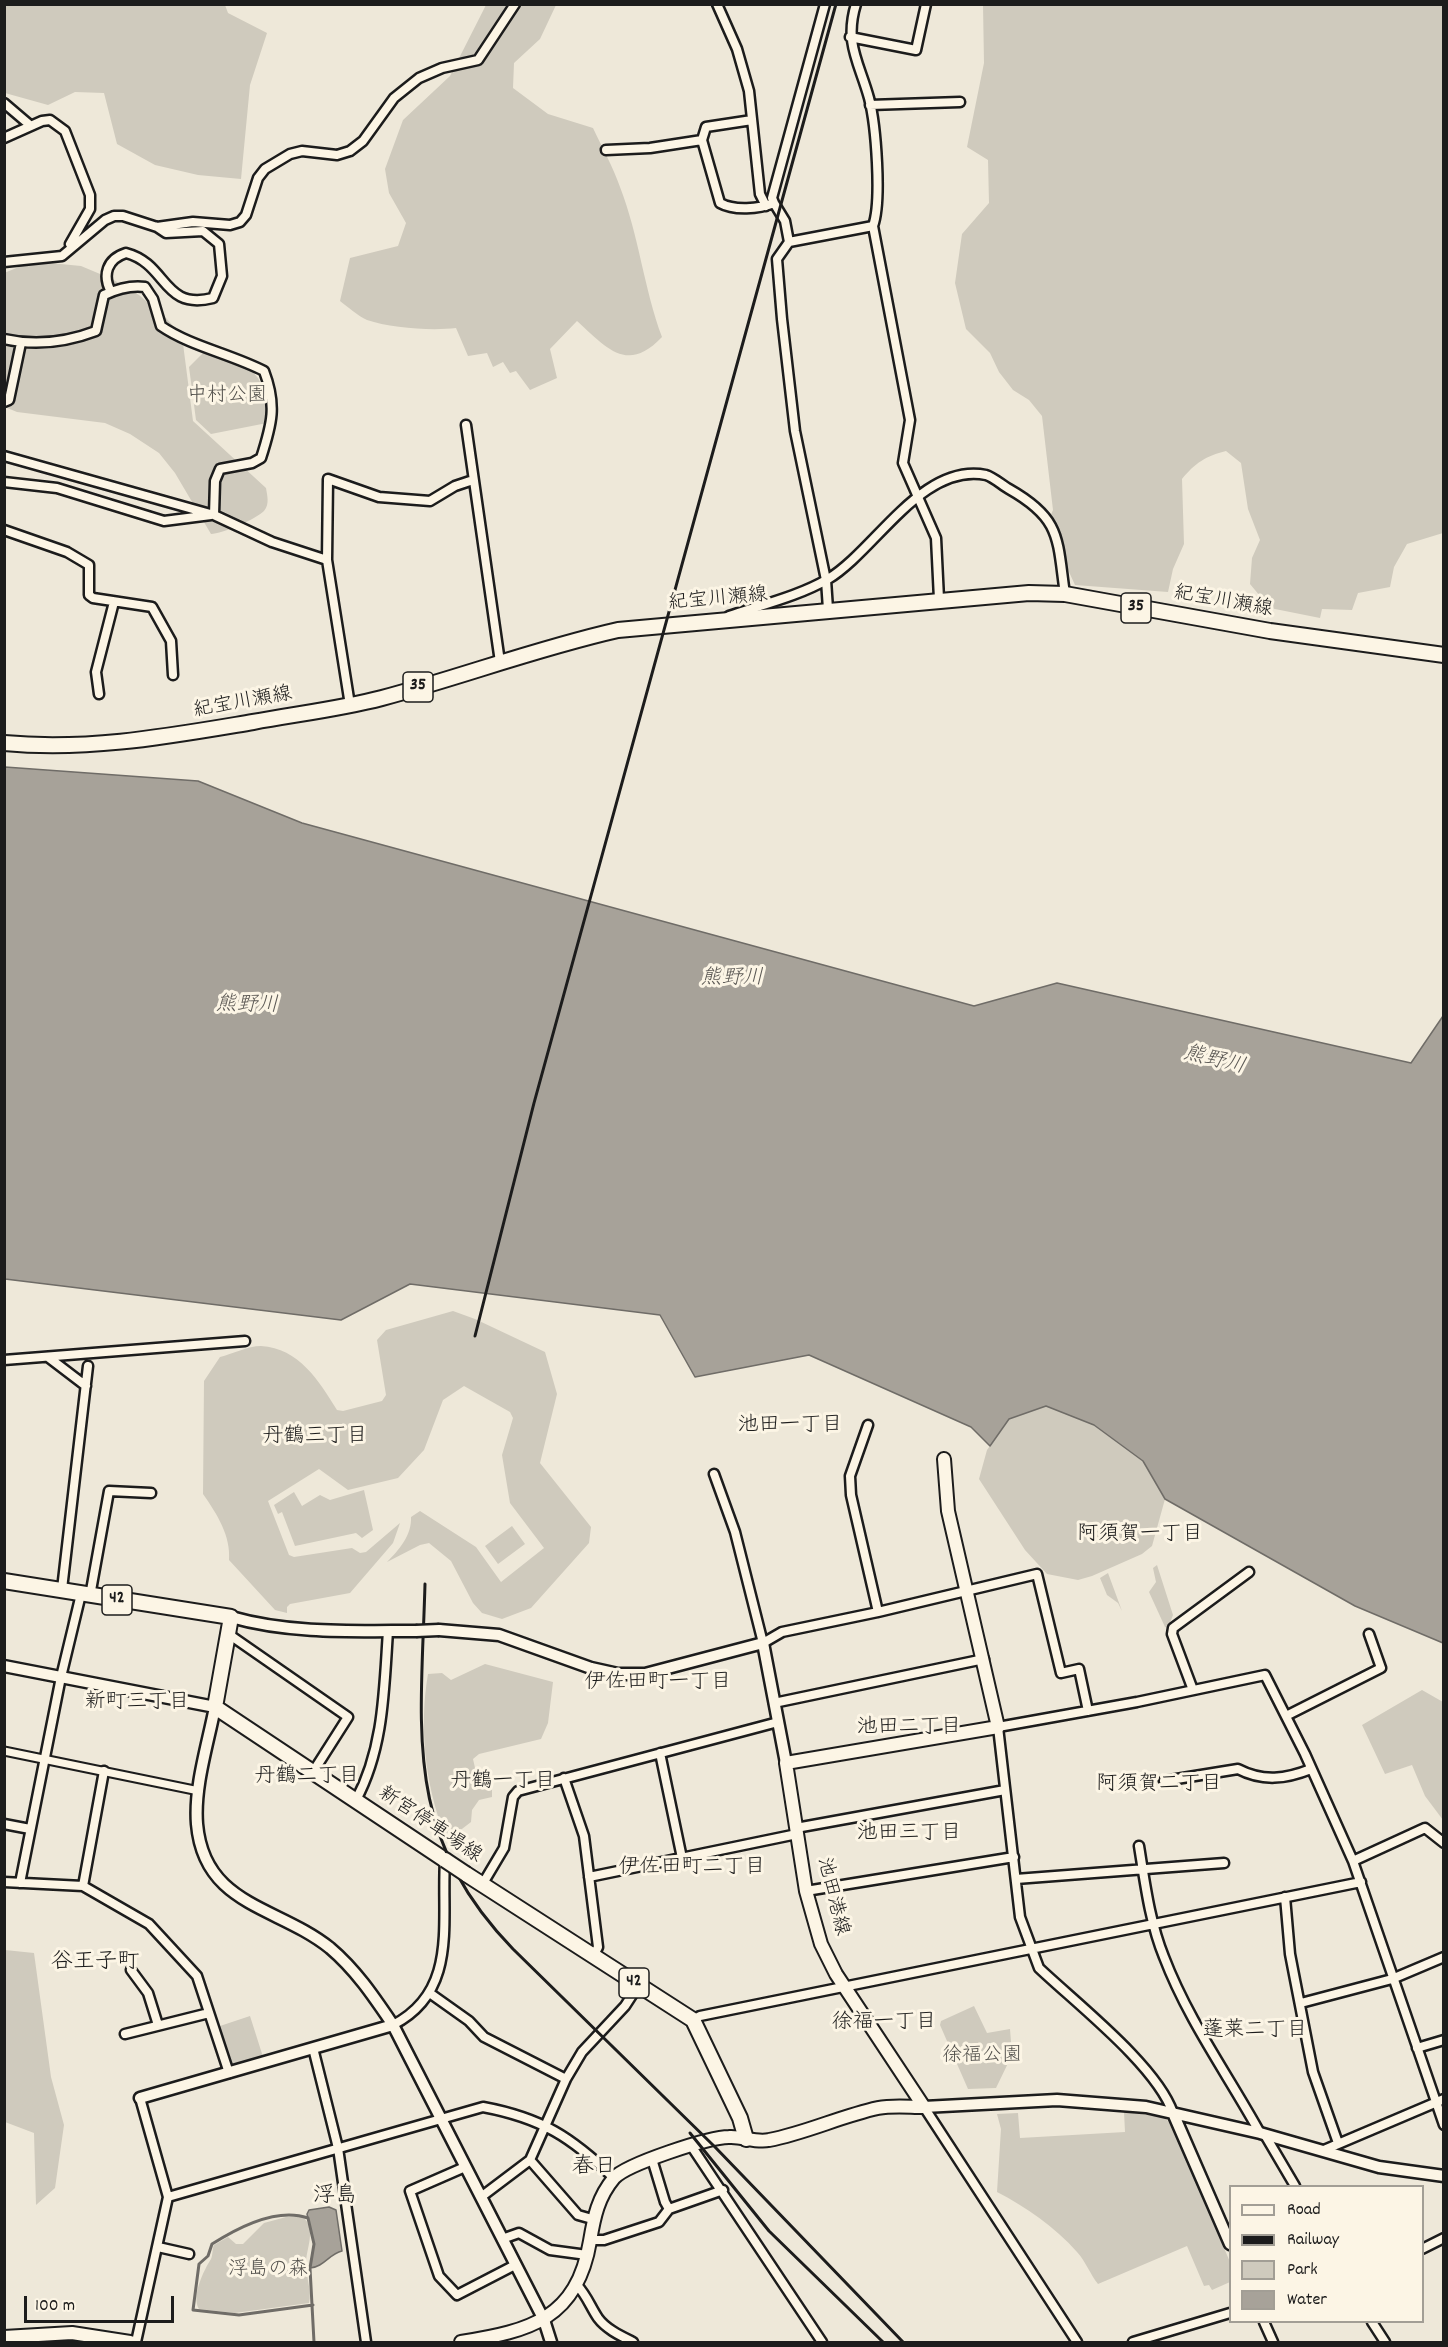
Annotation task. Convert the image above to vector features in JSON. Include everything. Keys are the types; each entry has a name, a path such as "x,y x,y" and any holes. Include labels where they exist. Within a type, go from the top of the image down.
{"main road":[{"name":"紀宝川瀬線","path":"4,743 88,746 139,741 350,705 562,643 618,630 939,599 1029,593 1065,594 1270,631 1443,655"},
{"path":"786,1763 998,1727 948,1510 944,1459"},
{"name":"42","path":"4,1581 231,1617"},
{"path":"215,1707 231,1617"},
{"name":"新宮停車場線","path":"215,1707 482,1885 693,2020"},
{"name":"池田港線","path":"786,1763 806,1891 821,1944 844,1985 924,2107"},
{"path":"693,2020 741,2118 746,2139"},
{"path":"461,2343 502,2336 544,2320 569,2298 578,2285 587,2255 592,2219 601,2198 614,2178 629,2168 726,2137 769,2140 880,2108 924,2107"},
{"path":"4,2337 72,2333 130,2343"}],"street":[{"path":"157,227 193,222 230,225 240,222 246,215 258,178 265,169 290,154 302,152 337,155 350,151 363,141 394,98 419,78 442,68 478,60 515,4"},
{"path":"717,4 737,49 749,91 760,194 785,221 789,242"},
{"path":"770,205 825,4"},
{"path":"856,4 849,24 850,37 870,105 877,192 877,216 873,226 910,420 903,463 936,538 939,599"},
{"path":"850,37 916,50 926,4"},
{"path":"870,105 960,102"},
{"path":"4,103 32,126"},
{"path":"4,138 50,120 65,131 90,195 90,209 62,256"},
{"path":"752,120 706,127 702,140 720,203 728,207 770,205"},
{"path":"606,150 650,148 702,140"},
{"path":"4,262 62,256 105,220 114,216 123,216 157,227 166,233 203,231 219,244 222,276 213,298 194,302 182,299 143,261 126,254 112,261 106,271 106,282 111,292"},
{"path":"828,609 826,580 795,431 777,259 789,242 873,226"},
{"path":"4,339 21,342 51,342 96,331 104,295 145,287 153,299 161,326 174,335 209,346 264,371 270,386 274,416 261,458 252,463 219,469 214,515"},
{"path":"4,402 9,400 21,342"},
{"path":"466,425 500,662"},
{"path":"4,456 214,515 272,542 327,560"},
{"path":"712,622 826,580 853,561 916,496 956,477 986,475 1033,502 1057,533 1065,594"},
{"path":"350,705 327,560 328,480 379,497 430,501 455,486 473,480"},
{"path":"4,482 57,488 164,521 214,515"},
{"path":"4,530 67,552 89,566 89,595 93,598 152,608 171,641 173,675"},
{"path":"99,694 96,672 114,602"},
{"path":"4,1360 245,1341"},
{"path":"48,1357 86,1386"},
{"path":"62,1589 88,1366"},
{"path":"868,1425 850,1476 851,1495 878,1612"},
{"path":"714,1474 735,1532 763,1643 786,1763"},
{"path":"20,1883 62,1677 86,1595 109,1491 151,1493"},
{"path":"1193,1690 1172,1634 1173,1628 1249,1572"},
{"path":"231,1617 266,1625 323,1630 439,1630 499,1635 591,1668 618,1674 645,1674 763,1643 782,1632 1037,1574 1060,1673 1079,1669 1088,1711"},
{"path":"356,1800 370,1774 382,1718 388,1631"},
{"path":"227,1633 348,1717 313,1772"},
{"path":"1286,1716 1381,1668 1369,1634"},
{"path":"774,1703 984,1659"},
{"path":"4,1666 215,1707 199,1791 197,1824 200,1842 218,1879 248,1902 295,1925 328,1947 364,1983 393,2025 439,2119 544,2320 551,2343"},
{"path":"1229,2242 1163,2090 1141,2064 1039,1968 1029,1948 1022,1926 998,1727 1265,1675 1353,1861 1443,2125"},
{"path":"482,1885 504,1848 513,1797 518,1791 778,1722"},
{"path":"4,1751 199,1791"},
{"path":"660,1753 682,1858"},
{"path":"1164,1781 1238,1769 1248,1774 1270,1778 1288,1778 1311,1769"},
{"path":"83,1886 104,1772"},
{"path":"564,1778 584,1836 598,1947 594,1955"},
{"path":"589,1877 796,1831 1005,1790"},
{"path":"4,1824 30,1829"},
{"path":"1353,1861 1425,1828 1443,1843"},
{"path":"1139,1846 1153,1923 1163,1956 1182,1999 1294,2185"},
{"path":"806,1891 1014,1857"},
{"path":"136,2343 168,2197 140,2098 393,2025 409,2017 431,1994 442,1960 445,1860"},
{"path":"1016,1879 1224,1863"},
{"path":"4,1882 83,1886 149,1924 172,1946 197,1976 229,2073"},
{"path":"693,2020 700,2016 844,1985 1361,1882"},
{"path":"1285,1897 1290,1954 1313,2072 1338,2143"},
{"path":"1301,2003 1392,1979 1443,1957"},
{"path":"131,1970 148,1993 158,2025"},
{"path":"481,2197 530,2160 566,2079 589,2043 625,2006 638,1986"},
{"path":"431,1994 469,2022 484,2037 566,2079"},
{"path":"125,2034 210,2013"},
{"path":"1417,2048 1443,2040"},
{"path":"313,2048 338,2148 366,2343"},
{"path":"1324,2150 1443,2099"},
{"path":"924,2107 1072,2100 1173,2113 1324,2150 1379,2168 1443,2176"},
{"path":"168,2197 483,2107 520,2114 545,2126 578,2145 614,2178"},
{"path":"924,2107 1077,2343"},
{"path":"692,2146 822,2343"},
{"path":"652,2159 664,2202 669,2209"},
{"path":"530,2160 578,2215 592,2219"},
{"path":"465,2167 410,2191 439,2276 457,2295 515,2265"},
{"path":"590,2240 604,2240 659,2222 669,2209 723,2190"},
{"path":"502,2239 519,2233 550,2250 587,2255"},
{"path":"1424,2248 1443,2238"},
{"path":"158,2247 189,2254"},
{"path":"578,2285 588,2296 598,2319 609,2329 633,2343"},
{"path":"1132,2343 1229,2313"},
{"path":"1264,2323 1273,2343"},
{"path":"1373,2323 1385,2343"},
{"path":"1160,2335 1168,2343"}],"green space":[{"path":"5,4 225,5 228,13 267,33 250,85 241,179 198,175 155,165 117,144 104,93 75,92 48,105 5,93"},
{"path":"486,5 556,5 540,39 514,63 513,88 548,114 593,128 627,206 662,337 650,348 638,354 628,355 608,348 577,321 550,349 557,378 530,390 516,371 510,373 503,362 493,367 487,353 468,356 456,328 411,328 376,323 357,314 340,301 350,258 398,246 406,223 389,193 385,169 403,120 450,76"},
{"path":"983,5 1443,5 1443,533 1407,544 1394,567 1390,587 1358,593 1352,610 1322,609 1320,618 1270,608 1250,584 1252,558 1260,540 1248,509 1241,463 1226,451 1201,461 1182,479 1184,544 1173,569 1168,592 1075,585 1047,524 1053,510 1042,416 1029,400 1013,390 999,372 990,353 966,329 955,283 962,234 989,203 988,160 967,147 984,63"},
{"path":"40,262 81,266 112,279 139,295 166,318 182,336 193,421 266,488 268,502 264,511 239,526 211,534 175,473 159,453 130,434 105,423 17,412 5,407 4,273 24,265"},
{"name":"中村公園","path":"205,351 244,366 258,378 267,401 270,419 267,423 211,434 196,420 189,367"},
{"path":"453,1311 545,1352 557,1394 540,1463 591,1527 589,1543 531,1608 502,1619 482,1613 473,1603 451,1561 429,1543 420,1545 387,1562 407,1536 411,1517 420,1511 476,1547 501,1582 544,1548 510,1503 502,1455 513,1418 510,1412 464,1386 443,1400 424,1450 398,1478 348,1490 319,1469 268,1501 289,1555 294,1557 352,1548 360,1553 366,1552 400,1523 393,1543 350,1593 290,1604 287,1607 287,1613 275,1610 229,1560 225,1534 218,1517 203,1494 204,1381 220,1357 261,1346 274,1348 297,1359 323,1388 337,1410 343,1411 382,1401 386,1395 377,1340 386,1330"},
{"path":"1046,1406 1094,1425 1143,1461 1165,1499 1152,1546 1142,1554 1078,1580 1047,1574 1025,1550 979,1479 987,1450 1009,1419"},
{"path":"364,1490 373,1530 362,1538 356,1533 295,1546 282,1512 278,1514 274,1505 294,1492 302,1506 320,1495 330,1500"},
{"path":"512,1526 525,1544 498,1564 485,1546"},
{"path":"1157,1565 1173,1615 1168,1628 1165,1627 1149,1592 1156,1582 1153,1568"},
{"path":"1108,1573 1122,1611 1118,1603 1107,1595 1100,1578"},
{"path":"485,1664 553,1682 548,1723 541,1739 479,1754 473,1759 478,1781 492,1790 492,1797 479,1800 472,1810 471,1822 458,1832 444,1833 428,1775 424,1714 428,1674 442,1673 451,1680"},
{"path":"1422,1690 1443,1702 1443,1820 1425,1796 1412,1765 1385,1774 1362,1725"},
{"path":"5,1950 34,1953 51,2077 64,2125 55,2188 36,2205 34,2133 5,2122"},
{"name":"徐福公園","path":"974,2006 987,2033 1010,2029 1012,2055 996,2088 968,2089 940,2025 941,2021"},
{"path":"250,2016 264,2060 230,2070 217,2027"},
{"path":"1124,2112 1164,2117 1171,2124 1229,2260 1229,2282 1212,2290 1209,2285 1204,2286 1187,2246 1098,2284 1080,2256 1059,2234 1019,2204 997,2192 1001,2129 997,2114 1018,2113 1020,2138 1125,2132"},
{"name":"浮島の森","path":"286,2217 303,2217 309,2228 310,2239 306,2264 309,2303 235,2313 199,2309 197,2290 212,2257 214,2245 228,2237 236,2244 243,2244 264,2223"}],"water":[{"name":"熊野川","path":"5,767 198,781 302,823 974,1006 1057,983 1411,1063 1443,1016 1443,1643 1355,1606 1165,1499 1143,1461 1094,1425 1046,1406 1009,1419 990,1446 971,1427 809,1355 695,1377 660,1315 410,1284 341,1320 5,1279"},
{"path":"329,2207 336,2210 342,2251 310,2268 314,2244 307,2214 309,2210"}],"waterway":[{"path":"313,2305 239,2315 193,2310 199,2264 208,2256 212,2244 245,2226 283,2215 308,2218 314,2244 310,2268 314,2342"}],"railway":[{"path":"475,1336 534,1103 836,4"},
{"path":"425,1584 421,1687 426,1778 435,1822 452,1864 477,1906 513,1949 715,2147 903,2342"},
{"path":"690,2133 769,2231 883,2342"}],"district":[{"name":"池田一丁目","path":"790,1427"},
{"name":"丹鶴三丁目","path":"315,1438"},
{"name":"阿須賀一丁目","path":"1140,1536"},
{"name":"伊佐田町一丁目","path":"658,1684"},
{"name":"新町三丁目","path":"137,1704"},
{"name":"池田二丁目","path":"909,1729"},
{"name":"丹鶴二丁目","path":"307,1778"},
{"name":"丹鶴一丁目","path":"503,1783"},
{"name":"阿須賀二丁目","path":"1159,1786"},
{"name":"池田三丁目","path":"909,1835"},
{"name":"伊佐田町二丁目","path":"692,1869"},
{"name":"谷王子町","path":"95,1964"},
{"name":"徐福一丁目","path":"884,2024"},
{"name":"蓬莱二丁目","path":"1255,2032"},
{"name":"春日","path":"594,2169"},
{"name":"浮島","path":"335,2198"}]}
